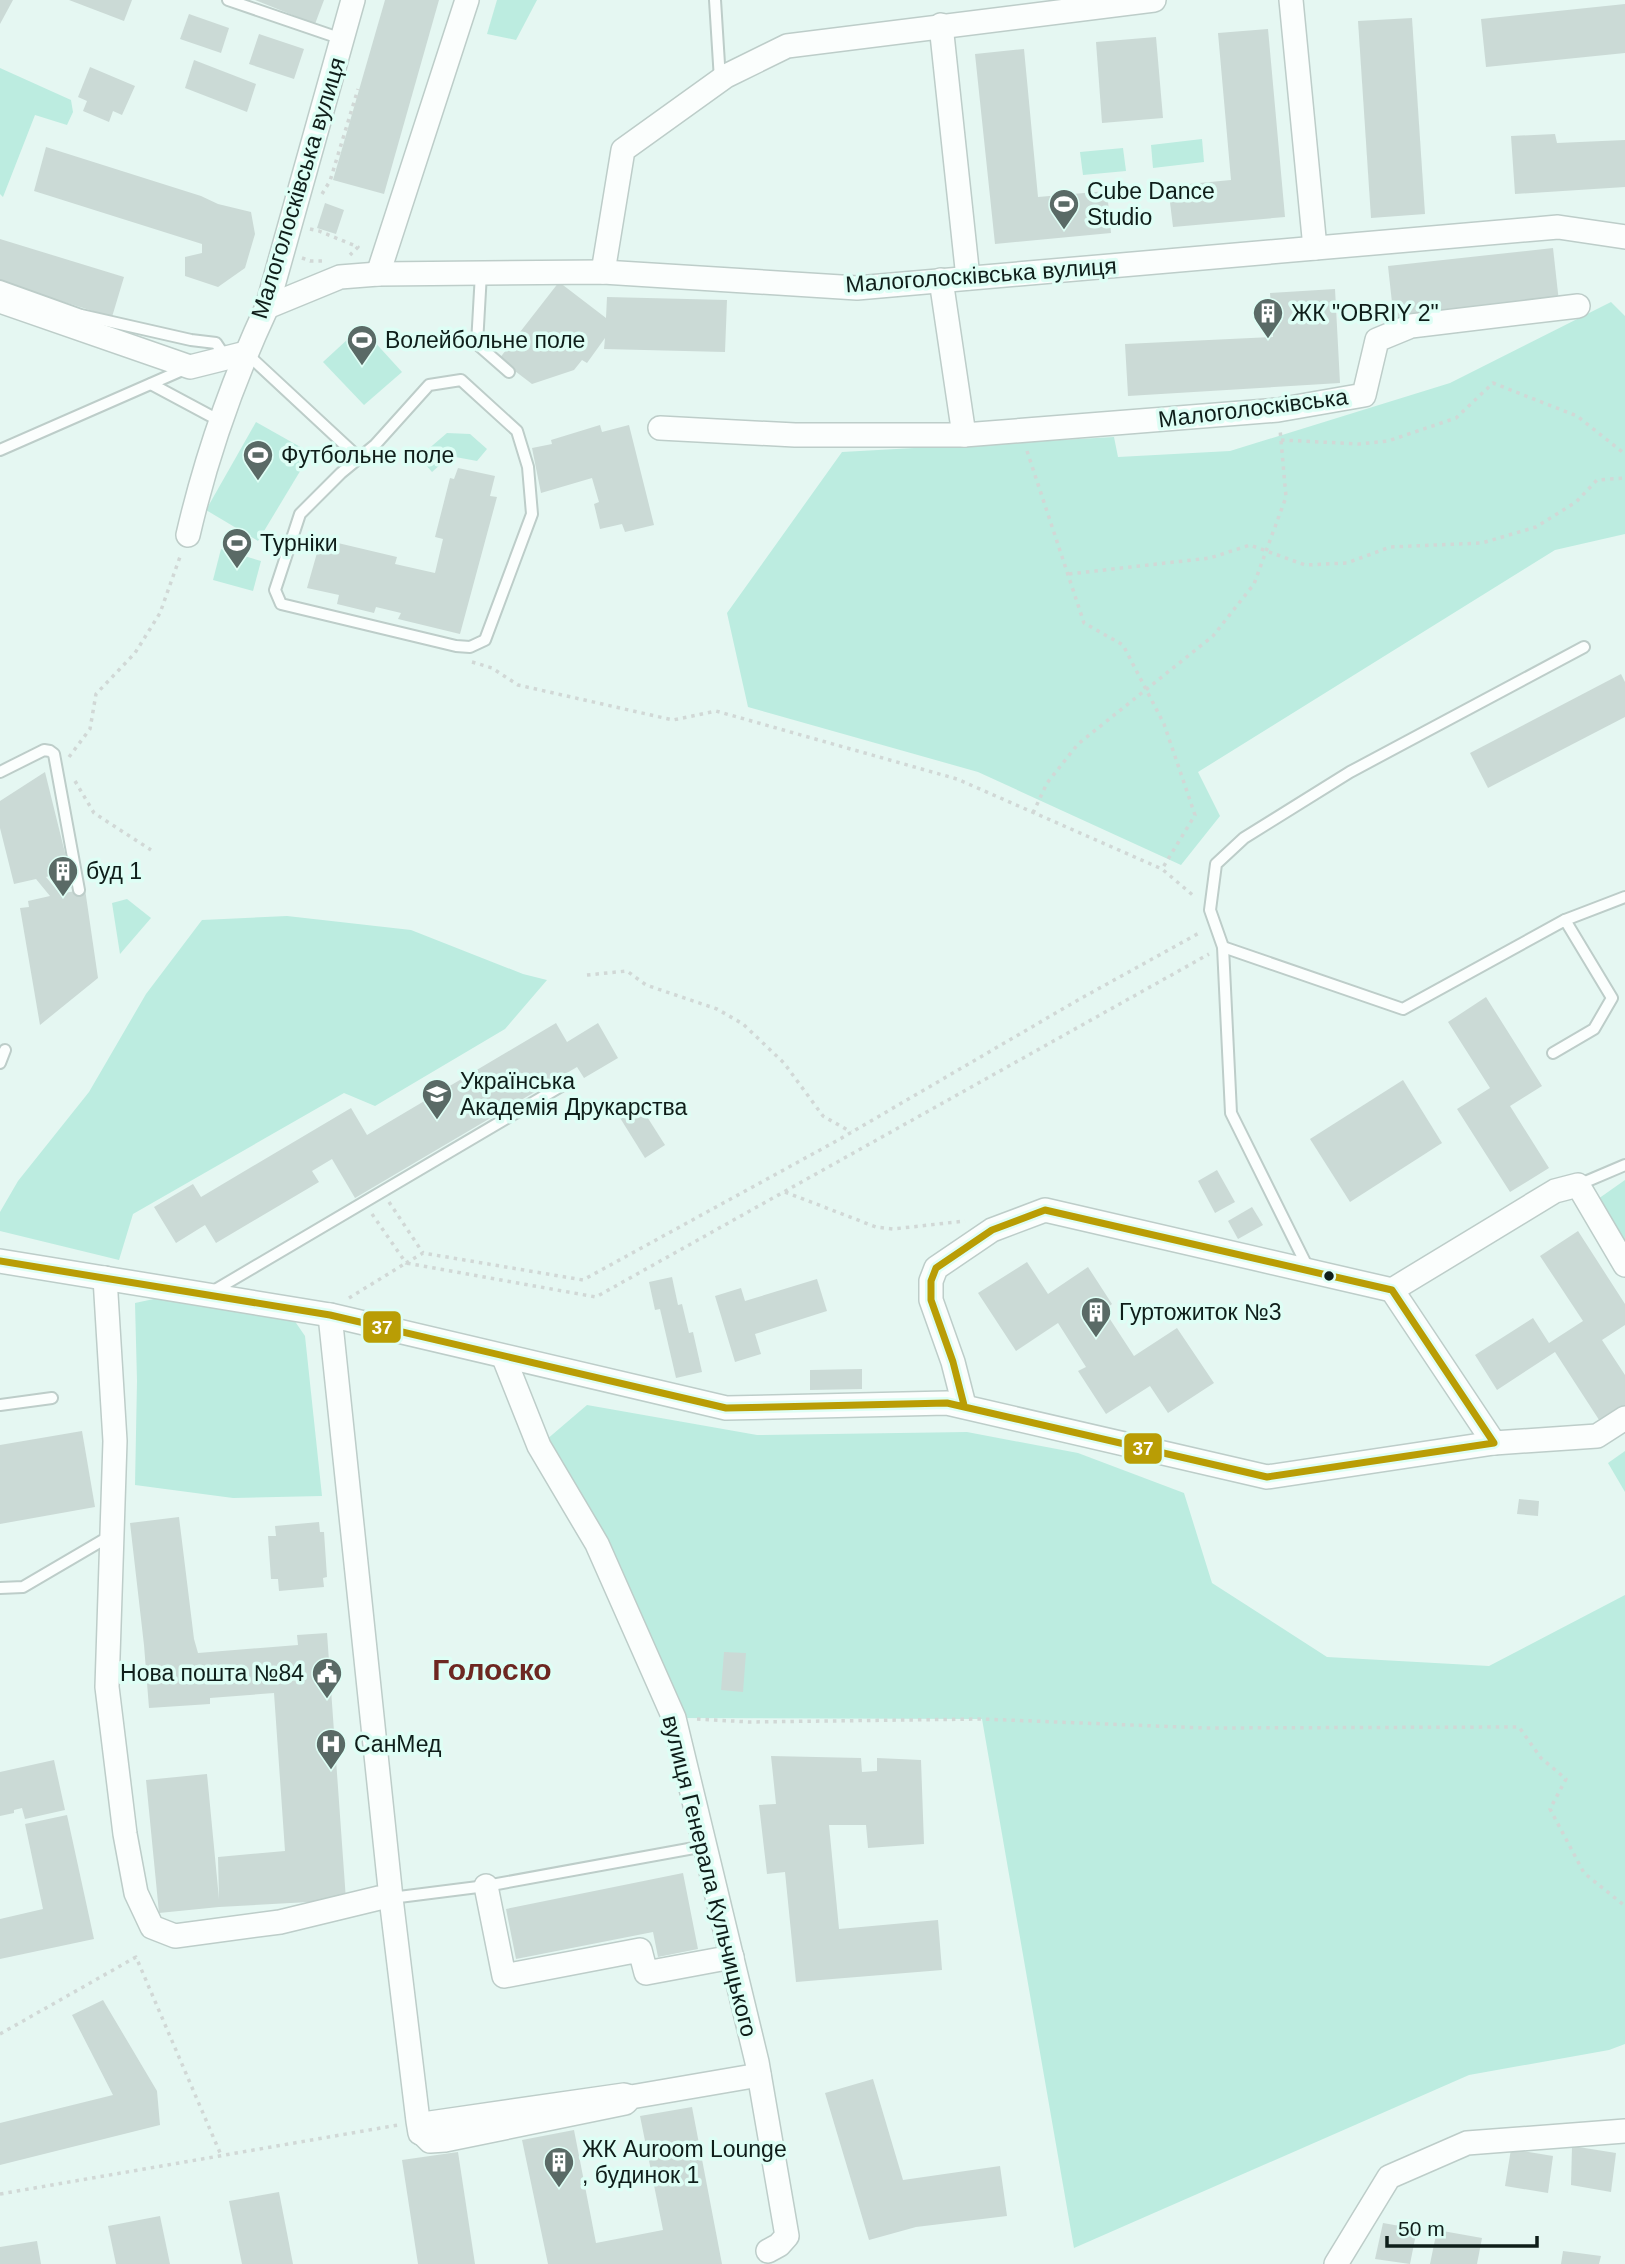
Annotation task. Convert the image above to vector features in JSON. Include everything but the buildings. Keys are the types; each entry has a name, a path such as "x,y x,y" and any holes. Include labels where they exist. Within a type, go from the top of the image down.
{"street":[{"name":"Малоголосківська вулиця","path":"188,535 198,491 222,422 236,355 267,307 353,0"},
{"path":"378,274 467,0"},
{"path":"603,272 623,150 720,80 787,46 1154,0"},
{"path":"1291,0 1315,248"},
{"path":"941,25 968,278"},
{"name":"Малоголосківська вулиця","path":"267,307 340,277 378,274 603,272 857,288 1558,227 1625,237"},
{"path":"941,280 964,435"},
{"path":"0,301 190,367 236,355"},
{"name":"Малоголосківська","path":"660,428 795,435 964,435 1278,410 1364,395 1377,340 1411,326 1578,306"},
{"path":"964,1405 953,1362 934,1311 930,1290 936,1268 992,1230 1045,1210 1392,1290 1555,1191 1578,1185 1625,1265"},
{"path":"0,1261 206,1295 336,1309 504,1358 726,1408 947,1403 964,1405 1267,1477 1494,1443 1597,1436 1625,1418"},
{"path":"105,1278 115,1441 107,1687 125,1834 136,1893 152,1927 176,1936 280,1922 379,1898 391,1898"},
{"path":"1392,1290 1494,1443"},
{"path":"336,1309 391,1898 420,2127 430,2123 631,2096 759,2075"},
{"name":"вулиця Генерала Кульчицького","path":"504,1358 539,1446 597,1544 674,1718 759,2075 787,2236 779,2245 768,2251"},
{"path":"486,1886 504,1976 640,1950 646,1973 732,1957"},
{"path":"1336,2264 1389,2176 1466,2143 1625,2131"}],"lane":[{"path":"228,0 342,39"},
{"path":"715,0 720,80"},
{"path":"481,273 477,344 509,372"},
{"path":"0,286 81,315 191,340 216,342 236,355 359,458"},
{"path":"0,450 190,367"},
{"path":"461,380 517,431 528,467 532,514 485,640 470,647 456,646 281,604 275,590 300,513 359,458 375,445 429,385 461,380"},
{"path":"151,384 222,422"},
{"path":"1310,1272 1231,1113 1223,947 1210,910 1216,864 1244,838 1350,772 1584,647"},
{"path":"0,772 44,750 54,754 79,890"},
{"path":"1223,947 1403,1009 1566,920 1625,897"},
{"path":"1553,1053 1594,1030 1612,998 1566,920"},
{"path":"0,1063 5,1050"},
{"path":"206,1295 563,1085"},
{"path":"1578,1185 1625,1165"},
{"path":"0,1405 52,1398"},
{"path":"0,1588 23,1587 110,1535"},
{"path":"391,1898 486,1886 705,1846"}],"path":[{"path":"315,204 330,181 358,89"},
{"path":"301,228 319,231 358,247 345,257"},
{"path":"294,254 310,261 324,261"},
{"path":"1281,440 1359,444 1388,441 1456,418 1493,383 1577,416 1625,454"},
{"path":"1033,813 1047,782 1078,744 1213,636 1254,583 1286,497 1278,410"},
{"path":"1021,432 1084,623 1122,645 1164,724 1195,815 1162,869"},
{"path":"1069,574 1210,558 1250,545 1306,565 1347,563 1391,547 1482,543 1536,527 1577,502 1597,480 1625,478"},
{"path":"64,763 90,729 96,694 135,653 160,613 188,535"},
{"path":"476,663 492,668 518,685 673,720 716,711 957,779 1162,869 1210,910"},
{"path":"70,773 94,813 151,850"},
{"path":"336,1309 356,1292 423,1253 583,1280 851,1132 1078,1000 1215,925"},
{"path":"364,1202 406,1264 596,1297 1223,947"},
{"path":"587,975 626,971 646,985 717,1009 743,1024 785,1063 823,1116 851,1132"},
{"path":"382,1192 423,1253"},
{"path":"785,1192 876,1227 892,1229 967,1221"},
{"path":"674,1718 750,1723 982,1719 1205,1728 1519,1727 1541,1758 1566,1780 1550,1809 1584,1872 1625,1906"},
{"path":"0,2034 136,1957 220,2155"},
{"path":"0,2194 220,2155 420,2127"}],"green space":[{"path":"497,0 537,0 516,40 487,34"},
{"path":"0,68 71,100 73,112 67,125 35,115 3,197 0,194"},
{"path":"1202,139 1204,162 1153,168 1151,145"},
{"path":"1123,148 1126,171 1083,175 1080,152"},
{"path":"1611,302 1625,316 1625,534 1555,550 1198,772 1220,816 1181,865 978,772 748,707 727,613 842,452 1114,437 1118,457 1230,451 1450,383"},
{"name":"Волейбольне поле","path":"361,327 402,372 364,405 323,362"},
{"name":"Футбольне поле","path":"256,422 311,453 258,541 206,510"},
{"path":"447,433 470,434 487,449 477,461 450,456 432,472 419,457"},
{"name":"Турніки","path":"221,549 261,561 253,591 213,580"},
{"path":"127,899 151,918 120,954 112,903"},
{"path":"287,916 411,930 523,974 547,980 505,1029 375,1106 344,1093 133,1214 119,1260 0,1231 0,1212 18,1181 89,1092 146,994 202,920"},
{"path":"1625,1180 1625,1249 1598,1199"},
{"path":"163,1297 294,1320 305,1336 322,1496 233,1498 135,1485 135,1303"},
{"path":"587,1405 757,1435 967,1432 1078,1453 1184,1493 1212,1583 1327,1657 1489,1666 1625,1595 1625,2044 1609,2050 1469,2075 1074,2248 982,1719 674,1718 539,1446"},
{"path":"1625,1451 1625,1492 1608,1463"}],"transit line":[{"name":"37","path":"0,1261 330,1315 726,1408 947,1403 1267,1477 1494,1443 1392,1290 1045,1210 992,1230 936,1268 931,1281 931,1300 953,1362 964,1405"}],"place":[{"name":"Cube Dance Studio","path":"1064,231"},
{"name":"ЖК \"OBRIY 2\"","path":"1268,340"},
{"name":"Волейбольне поле","path":"362,367"},
{"name":"Футбольне поле","path":"258,482"},
{"name":"Турніки","path":"237,570"},
{"name":"буд 1","path":"63,898"},
{"name":"Українська Академія Друкарства","path":"437,1121"},
{"name":"Гуртожиток №3","path":"1096,1339"},
{"name":"Нова пошта №84","path":"327,1700"},
{"name":"СанМед","path":"331,1771"},
{"name":"ЖК Auroom Lounge , будинок 1","path":"559,2189"}],"district":[{"name":"Голоско","path":"492,1670"}]}
